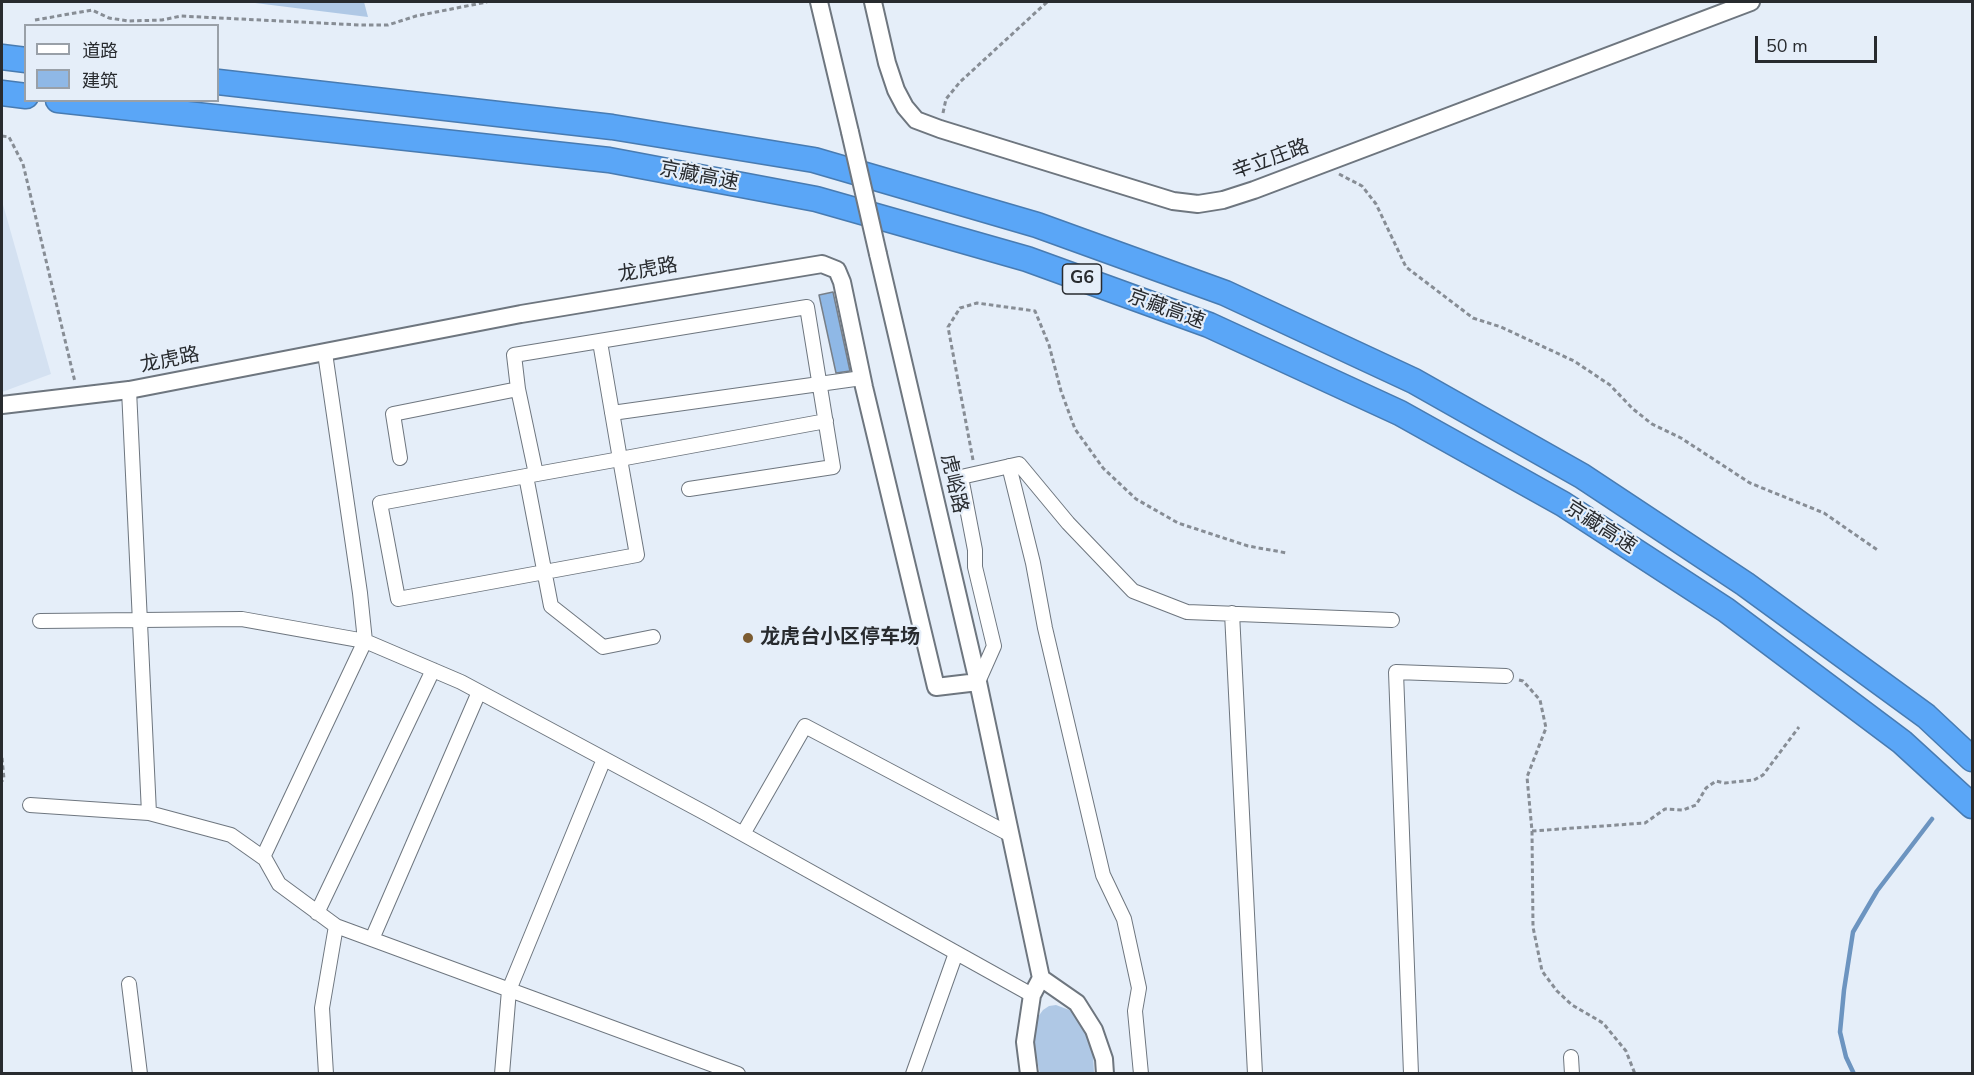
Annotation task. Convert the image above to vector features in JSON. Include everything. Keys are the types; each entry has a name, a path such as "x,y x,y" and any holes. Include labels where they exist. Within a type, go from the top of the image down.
{"highway":[{"path":"2,57 24,60"},
{"name":"京藏高速","path":"219,82 612,127 814,160 1037,225 1225,293 1414,381 1582,476 1755,591 1926,716 1972,759"},
{"path":"2,93 24,96"},
{"name":"京藏高速","path":"76,102 609,160 816,199 1027,259 1209,325 1400,413 1563,504 1726,610 1902,742 1972,806"}],"street":[{"name":"虎峪路","path":"819,2 978,682 1041,978"},
{"name":"辛立庄路","path":"873,2 887,63 896,90 905,107 916,120 1173,201 1198,204 1223,200 1752,2"},
{"name":"龙虎路","path":"2,405 129,390 521,314 822,264 837,270 842,282 862,378 936,687 978,682"},
{"path":"653,637 603,647 551,606 544,572 514,355 807,307 833,467 689,489"},
{"path":"600,342 612,414 620,459 637,555 398,599 380,503 531,475 620,459 826,421"},
{"path":"265,859 264,855 365,641 325,353"},
{"path":"612,414 862,378"},
{"path":"400,458 393,414 518,389"},
{"path":"129,390 149,813"},
{"path":"978,682 994,646 975,567 975,550 961,477 1019,464 1068,522 1133,591 1186,612 1392,620"},
{"path":"1009,466 1103,875 1124,919 1139,988 1135,1011 1141,1074"},
{"path":"1232,614 1255,1074"},
{"path":"40,621 242,619 365,641 479,692 743,834 1032,995"},
{"path":"317,913 433,670"},
{"path":"1411,1074 1396,672 1506,676"},
{"path":"372,939 479,692"},
{"path":"743,834 805,726 1011,835"},
{"path":"502,1074 509,990 604,759"},
{"path":"30,805 149,813 231,835 265,859 279,884 336,926 738,1074"},
{"path":"326,1074 322,1008 336,926"},
{"path":"913,1074 956,953"},
{"path":"1029,1074 1025,1042 1032,995 1041,978 1077,1003 1094,1030 1104,1059 1105,1074"},
{"path":"129,984 140,1074"},
{"path":"1571,1057 1572,1074"}],"path":[{"path":"35,20 92,10 109,18 129,21 162,20 182,16 388,25 416,16 487,2"},
{"path":"940,129 946,99 953,90 1047,2"},
{"path":"2,136 9,137 23,164 79,395"},
{"path":"1329,161 1337,173 1362,186 1376,204 1406,267 1473,318 1501,327 1574,361 1610,385 1633,409 1652,424 1681,438 1750,483 1824,513 1879,551"},
{"path":"975,474 948,327 960,308 977,303 1035,311 1049,345 1061,392 1075,429 1103,468 1136,499 1178,523 1248,546 1287,553"},
{"path":"1506,676 1523,681 1540,700 1546,729 1527,777 1532,831 1533,927 1542,970 1572,1005 1603,1023 1626,1051 1635,1074"},
{"path":"1532,831 1645,823 1665,809 1683,810 1696,805 1706,788 1716,781 1725,783 1754,780 1763,775 1799,727"},
{"path":"2,758 4,779 2,782"}],"shaded area":[{"path":"247,2 364,2 368,17"},
{"path":"2,201 51,374 2,392"},
{"path":"1056,1005 1072,1011 1087,1033 1093,1051 1094,1073 1040,1074 1033,1042 1035,1021 1043,1010"}],"building":[{"path":"833,292 850,371 836,373 819,295"}],"waterway":[{"path":"1854,1074 1846,1057 1840,1032 1853,932 1877,891 1932,819"}],"place":[{"name":"龙虎台小区停车场","path":"748,638"}]}
